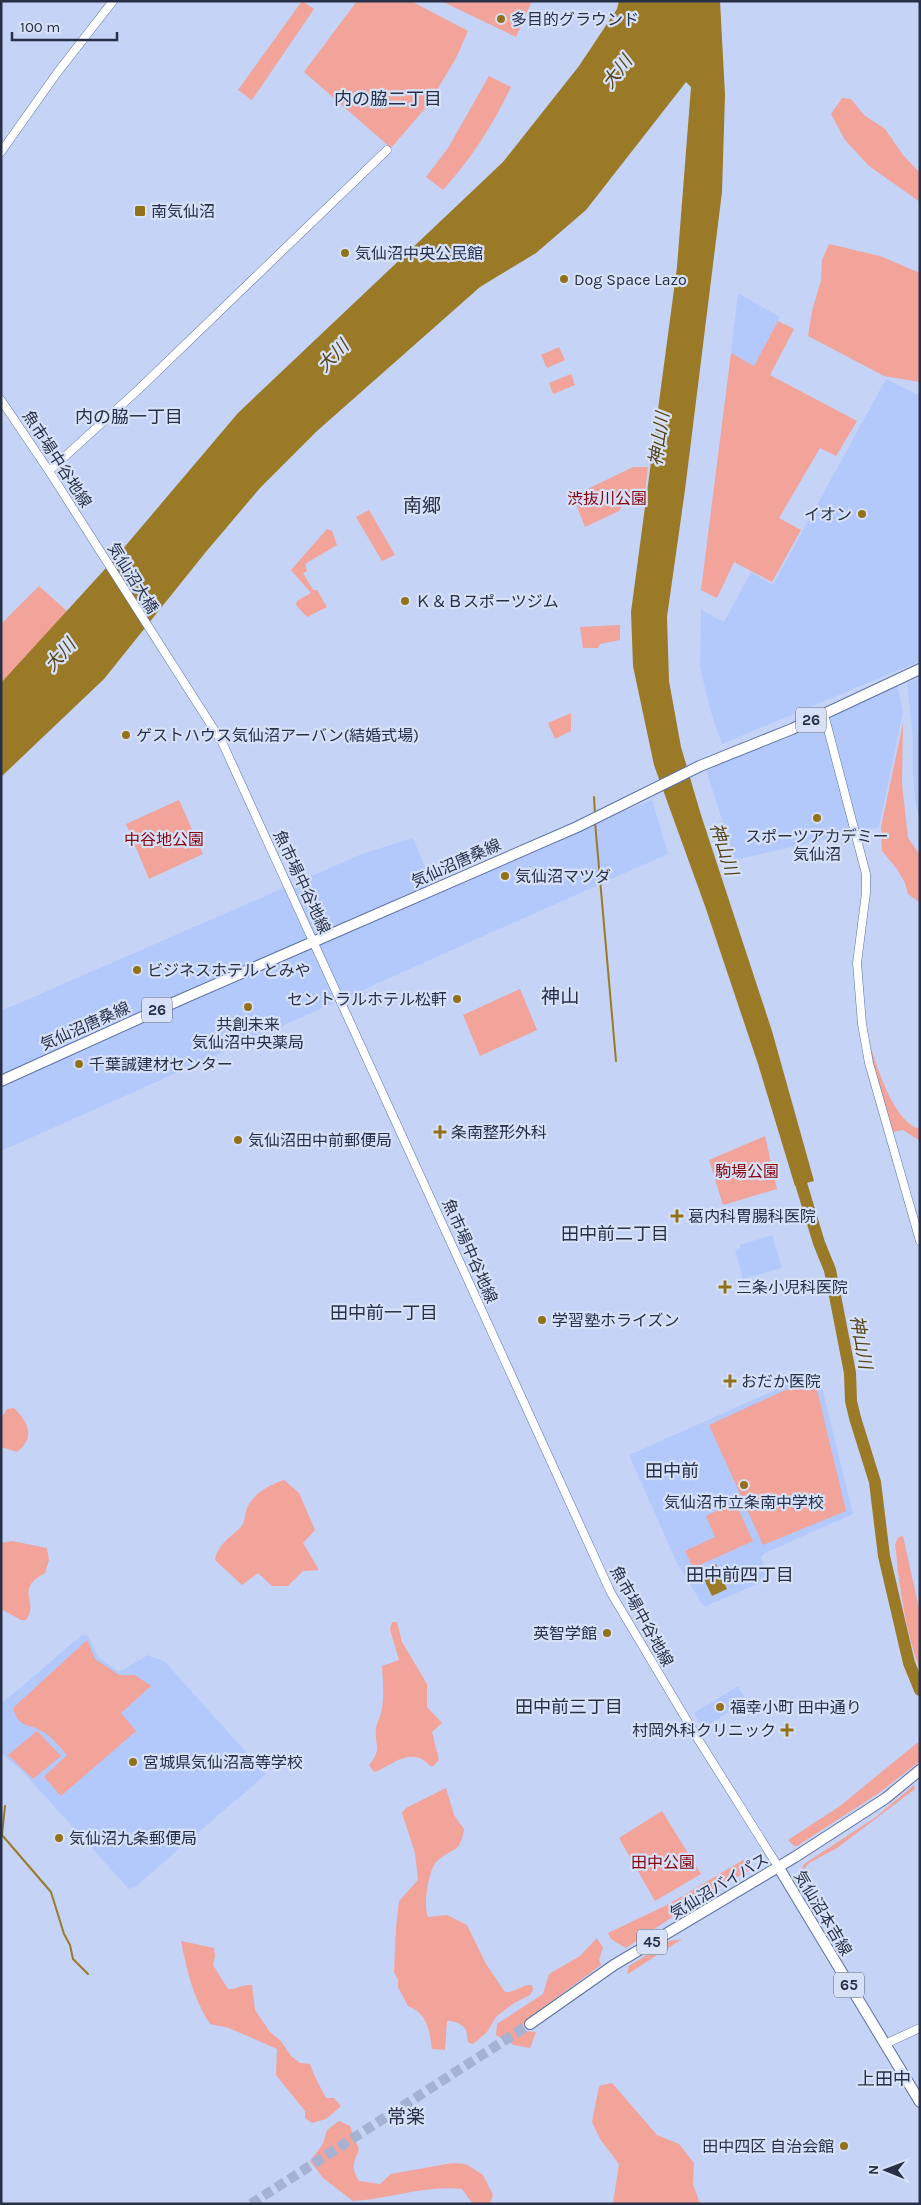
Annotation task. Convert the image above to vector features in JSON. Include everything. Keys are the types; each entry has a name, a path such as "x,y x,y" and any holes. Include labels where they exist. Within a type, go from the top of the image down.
{"main road":[{"name":"気仙沼唐桑線","path":"1,1081 182,999 315,943 586,823 700,766 824,714 920,669"},
{"name":"気仙沼バイパス","path":"530,2024 614,1965 779,1868 886,1798 920,1770"},
{"name":"気仙沼本吉線","path":"779,1868 920,2102"}],"street":[{"path":"1,152 57,73 113,1"},
{"path":"49,471 139,389 387,150"},
{"name":"魚市場中谷地線","path":"1,400 88,533"},
{"name":"気仙沼大橋","path":"88,533 154,637"},
{"name":"魚市場中谷地線","path":"154,637 222,742 536,1432 612,1593 698,1739 779,1868"},
{"path":"824,714 866,874 866,893 857,963 863,1031 869,1063 920,1240"},
{"path":"885,2044 920,2028"}],"shaded area":[{"path":"738,293 780,317 754,367 731,353"},
{"path":"886,379 920,396 920,661 722,744 710,709 700,667 701,610 724,622 751,572 773,585"},
{"path":"920,678 920,823 916,806 913,774 913,738 907,683"},
{"path":"897,683 903,713 879,827 735,860 706,770"},
{"path":"652,800 668,854 1,1151 1,1011 362,854 413,838 433,886"},
{"path":"772,1235 782,1268 743,1279 735,1250 740,1248 740,1245"},
{"name":"気仙沼市立条南中学校","path":"818,1371 853,1514 765,1553 761,1557 769,1576 767,1580 706,1606 702,1604 676,1561 629,1455"},
{"name":"宮城県気仙沼高等学校","path":"82,1635 88,1636 98,1657 119,1672 148,1655 165,1662 266,1774 135,1887 129,1889 22,1771 1,1753 1,1704"},
{"name":"福幸小町 田中通り","path":"738,1686 747,1701 703,1728 694,1713"}],"green space":[{"path":"302,1 314,9 252,100 238,90"},
{"path":"357,1 411,1 468,31 456,58 428,105 391,148 304,72"},
{"name":"多目的グラウンド","path":"441,1 532,1 516,37"},
{"path":"489,76 511,87 481,141 443,190 426,177 448,148"},
{"path":"842,98 851,99 864,115 885,129 903,155 920,173 920,202 869,166 845,140 831,114"},
{"path":"829,244 880,256 920,273 920,382 884,376 808,336 812,311 821,280 822,260"},
{"path":"778,321 794,329 770,375 857,421 836,456 820,448 779,518 801,530 772,582 734,562 717,598 701,590 731,353 754,366"},
{"path":"559,347 565,360 547,368 541,355"},
{"path":"571,374 575,385 553,394 549,383"},
{"name":"渋抜川公園","path":"633,467 648,467 645,492 626,500 619,511 585,527 573,496"},
{"path":"369,510 395,555 382,561 356,517"},
{"path":"327,529 332,531 337,545 305,564 307,571 303,573 313,590 317,590 327,607 307,617 296,605 297,601 311,593 291,570"},
{"path":"39,586 67,611 1,685 1,624"},
{"path":"620,625 620,640 600,644 598,648 583,648 580,627"},
{"path":"571,713 571,731 555,739 548,723"},
{"path":"903,723 902,784 908,838 920,855 920,903 908,894 905,883 897,869 882,851 881,827"},
{"name":"中谷地公園","path":"179,800 203,854 149,879 126,824"},
{"path":"520,989 537,1030 480,1056 463,1015"},
{"path":"867,1035 880,1074 893,1103 910,1124 920,1129 920,1141 903,1130 893,1132 875,1074"},
{"name":"駒場公園","path":"765,1136 777,1189 723,1205 709,1160"},
{"path":"814,1377 846,1511 763,1545 709,1425"},
{"path":"14,1408 23,1419 28,1430 27,1441 17,1452 1,1447 1,1418 7,1409"},
{"path":"284,1480 299,1493 315,1530 303,1543 319,1570 303,1571 288,1586 272,1586 258,1573 242,1585 215,1560 217,1554 222,1545 241,1527 247,1508 254,1498 273,1484"},
{"path":"735,1502 753,1541 693,1568 685,1551 715,1537 706,1516"},
{"path":"903,1536 920,1613 920,1670 907,1625 898,1575 895,1544 899,1537"},
{"path":"12,1541 47,1548 49,1560 45,1573 30,1585 30,1613 26,1620 21,1620 1,1609 1,1543"},
{"path":"392,1622 397,1622 402,1642 427,1684 427,1707 442,1723 432,1732 439,1760 432,1767 424,1760 407,1757 374,1772 369,1765 377,1750 376,1728 383,1698 382,1666 399,1660 390,1629"},
{"path":"87,1640 95,1659 119,1675 135,1675 151,1686 121,1713 136,1731 61,1796 44,1777 67,1755 44,1732 20,1722 13,1708"},
{"path":"37,1731 61,1756 33,1779 8,1755"},
{"path":"917,1743 920,1743 920,1761 879,1793 797,1846 794,1846 788,1840 840,1806"},
{"path":"914,1785 915,1789 837,1848 809,1863 802,1869 804,1864 876,1817"},
{"path":"446,1788 454,1815 464,1829 461,1842 456,1849 434,1864 426,1897 428,1917 447,1915 467,1925 486,1964 505,1992 528,1985 532,1985 533,1990 530,1995 514,2003 496,2017 487,2032 473,2044 469,2043 466,2030 462,2026 447,2021 445,2050 432,2049 430,2035 424,2018 415,2009 408,2006 398,1987 398,1980 394,1972 399,1901 418,1880 415,1853 402,1813 406,1808"},
{"name":"田中公園","path":"662,1811 701,1874 655,1901 619,1838"},
{"path":"743,1860 749,1863 750,1870 705,1895 626,1948 611,1939 608,1933 669,1904"},
{"path":"597,1938 603,1948 599,1960 601,1965 523,2024 525,2031 536,2032 530,2048 514,2045 496,2035 497,2024 543,1994 549,1974 580,1956"},
{"path":"682,1939 627,1974 629,1966 669,1941"},
{"path":"181,1941 214,1948 213,1965 228,1989 252,1985 255,2010 270,2032 281,2041 291,2056 300,2063 310,2064 326,2098 334,2098 341,2106 326,2119 312,2123 305,2118 305,2111 276,2075 277,2049 229,2028 210,2024 199,2004 188,1974"},
{"path":"612,2083 657,2135 679,2144 694,2163 693,2184 700,2204 613,2204 619,2164 600,2139 592,2122 599,2086"},
{"path":"339,2121 350,2126 359,2150 354,2166 359,2181 380,2184 391,2174 452,2163 466,2164 483,2175 493,2195 490,2204 473,2204 462,2189 448,2188 353,2201 323,2178 310,2161 323,2144 327,2130"}],"water":[{"name":"大川","path":"619,1 720,1 725,95 722,192 685,490 667,617 669,681 681,747 701,815 772,1031 814,1181 795,1186 758,1064 705,906 654,765 633,666 631,612 677,267 691,87 686,82 586,210 536,253 480,287 317,431 260,488 104,679 1,777 1,683 116,557 238,413 503,162 579,66 617,9"},
{"path":"716,1564 727,1589 712,1596 700,1571"}],"waterway":[{"path":"594,797 595,815"},
{"path":"595,822 616,1061"},
{"name":"神山川","path":"797,1170 819,1243 830,1270 850,1373 851,1401 875,1482 884,1556 909,1663 920,1690"},
{"path":"5,1806 2,1835 51,1892 64,1934 70,1945 73,1959 88,1974"}],"tunnel":[{"path":"251,2204 530,2024"}],"place":[{"name":"多目的グラウンド","path":"501,19"},
{"name":"南気仙沼","path":"140,211"},
{"name":"気仙沼中央公民館","path":"345,253"},
{"name":"Dog Space Lazo","path":"564,279"},
{"name":"イオン","path":"862,514"},
{"name":"Ｋ＆Ｂスポーツジム","path":"405,601"},
{"name":"ゲストハウス気仙沼アーバン(結婚式場)","path":"126,735"},
{"name":"スポーツアカデミー 気仙沼","path":"817,818"},
{"name":"気仙沼マツダ","path":"505,876"},
{"name":"ビジネスホテル とみや","path":"137,970"},
{"name":"セントラルホテル松軒","path":"457,999"},
{"name":"共創未来 気仙沼中央薬局","path":"248,1007"},
{"name":"千葉誠建材センター","path":"79,1064"},
{"name":"条南整形外科","path":"440,1132"},
{"name":"気仙沼田中前郵便局","path":"238,1140"},
{"name":"葛内科胃腸科医院","path":"677,1216"},
{"name":"三条小児科医院","path":"725,1287"},
{"name":"学習塾ホライズン","path":"542,1320"},
{"name":"おだか医院","path":"730,1381"},
{"name":"気仙沼市立条南中学校","path":"744,1485"},
{"name":"英智学館","path":"607,1633"},
{"name":"福幸小町 田中通り","path":"720,1707"},
{"name":"村岡外科クリニック","path":"787,1730"},
{"name":"宮城県気仙沼高等学校","path":"133,1762"},
{"name":"気仙沼九条郵便局","path":"59,1838"},
{"name":"田中四区 自治会館","path":"844,2146"}],"district":[{"name":"内の脇二丁目","path":"388,99"},
{"name":"内の脇一丁目","path":"129,417"},
{"name":"南郷","path":"422,506"},
{"name":"神山","path":"560,997"},
{"name":"田中前二丁目","path":"615,1234"},
{"name":"田中前一丁目","path":"384,1313"},
{"name":"田中前","path":"672,1471"},
{"name":"田中前四丁目","path":"740,1575"},
{"name":"田中前三丁目","path":"569,1707"},
{"name":"上田中","path":"884,2079"},
{"name":"常楽","path":"406,2117"}]}
